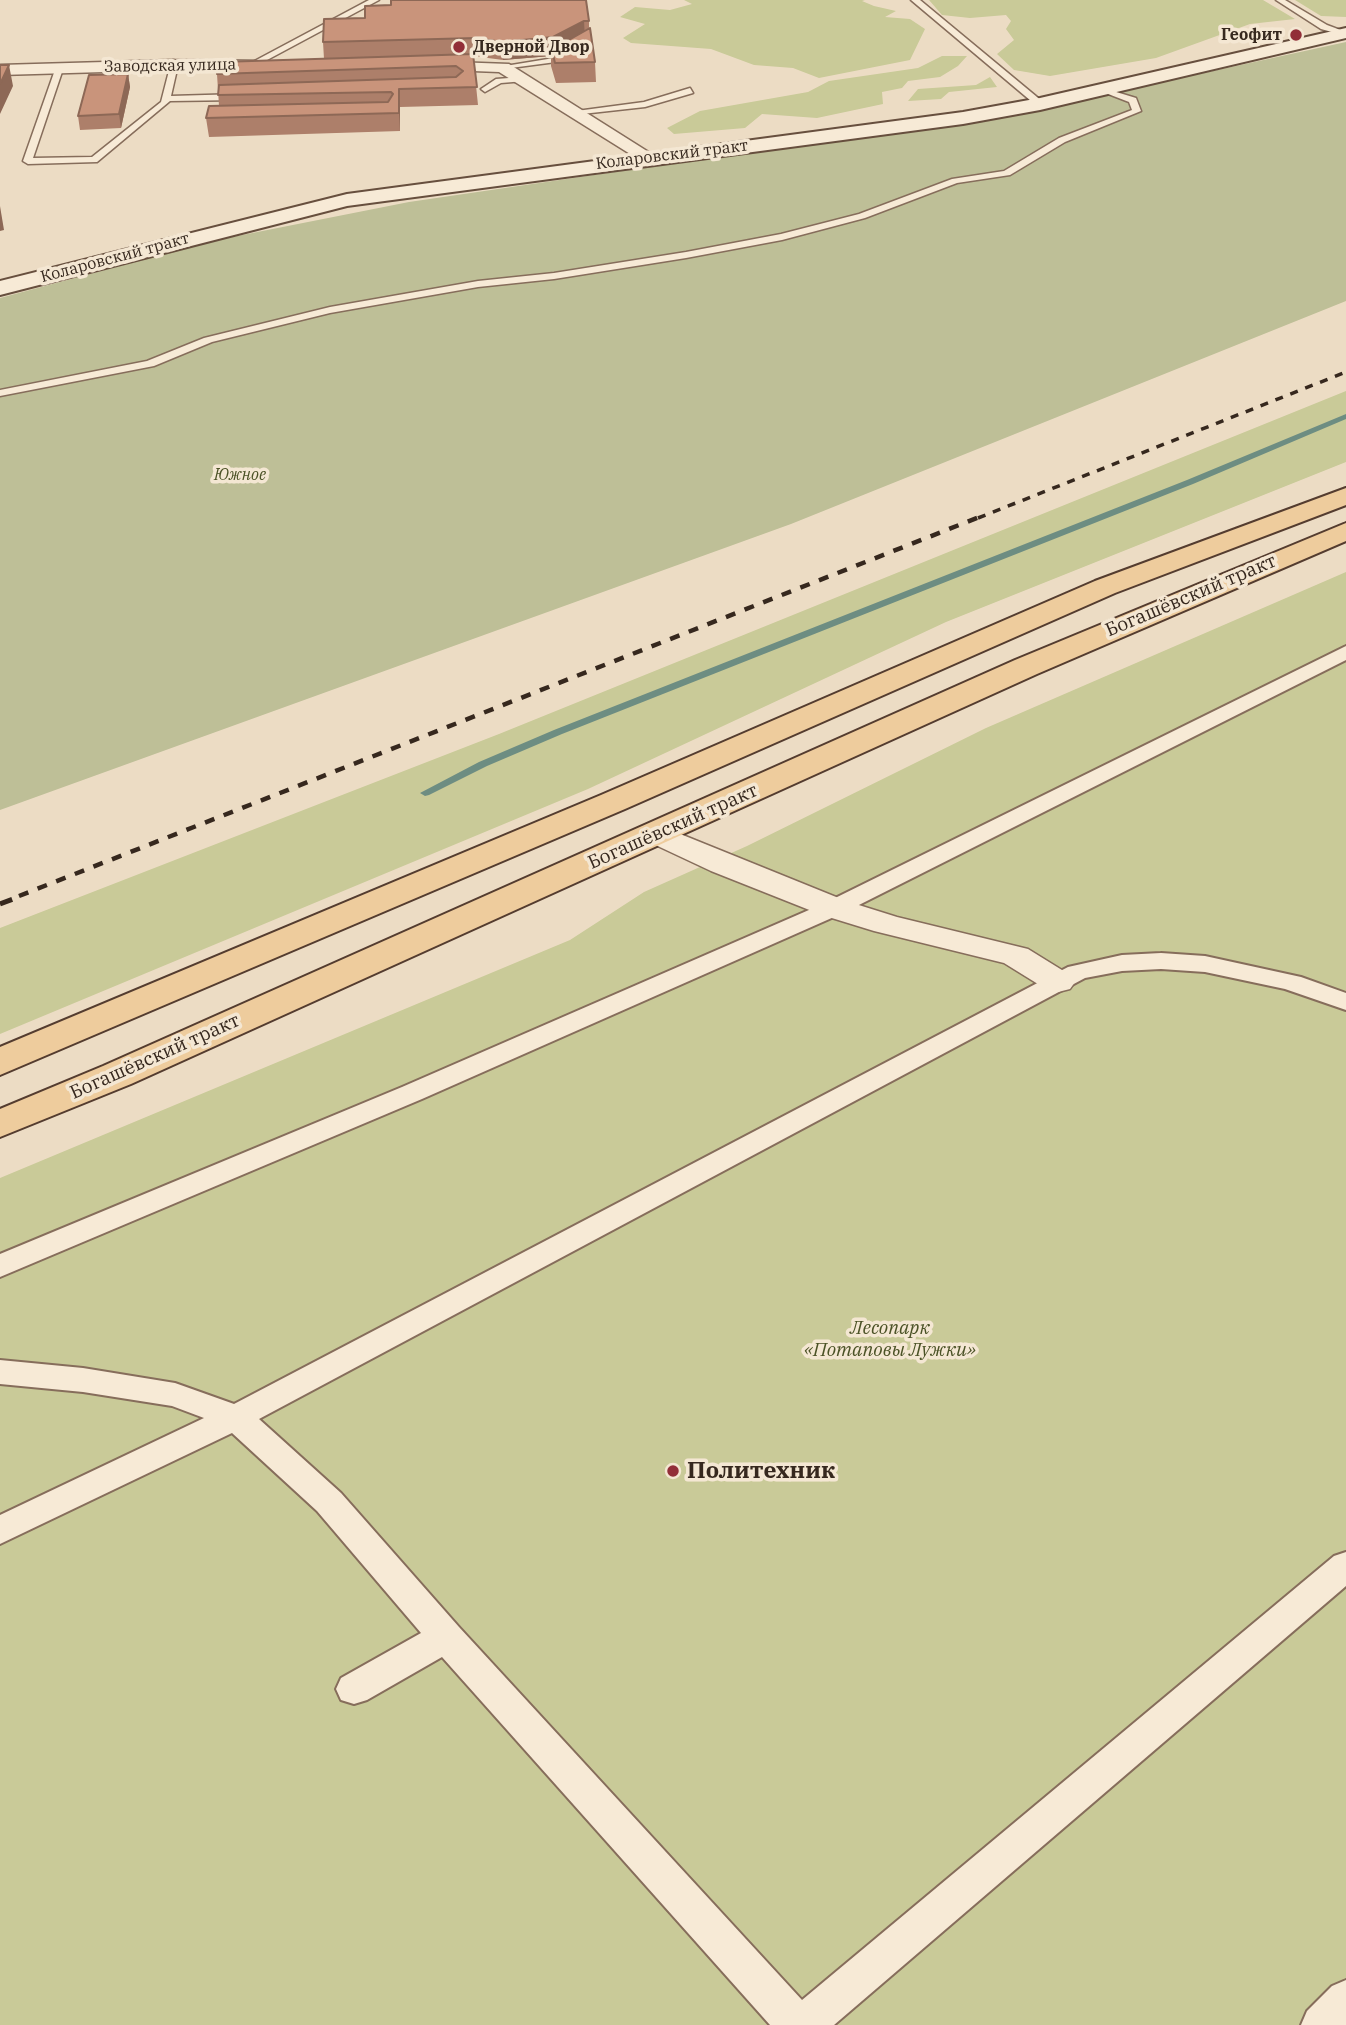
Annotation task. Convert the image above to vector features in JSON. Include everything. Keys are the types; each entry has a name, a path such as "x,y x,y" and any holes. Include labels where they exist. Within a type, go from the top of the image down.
{"main road":[{"name":"Коларовский тракт","path":"0,288 348,200 963,118 1106,90 1345,34"},
{"path":"1105,587 1244,517 1346,475"},
{"name":"Богашёвский тракт","path":"0,1062 613,802 974,642 1105,587 1346,496"},
{"name":"Богашёвский тракт","path":"0,1124 117,1075 1026,667 1346,531"}],"street":[{"path":"411,66 477,64 503,67 649,158"},
{"name":"Заводская улица","path":"0,71 174,65 291,66"},
{"path":"0,1266 412,1093 834,908 1346,652"},
{"path":"658,834 722,864 834,908 886,924 1016,956 1058,982"},
{"path":"0,1530 236,1417 1077,972 1122,962 1183,962 1245,971 1346,1002"},
{"path":"0,1372 83,1380 175,1395 236,1417 329,1502 446,1637 797,2025"},
{"path":"803,2025 1346,1566"},
{"path":"354,1689 446,1637"},
{"path":"1322,2025 1346,2000"}],"lane":[{"path":"251,65 374,0"},
{"path":"915,0 1040,104"},
{"path":"1280,0 1324,27 1345,34"},
{"path":"503,67 556,61 581,48"},
{"path":"59,69 28,161 94,160 165,103 174,65"},
{"path":"485,89 499,82 522,79"},
{"path":"0,393 150,364 208,340 330,310 478,284 554,276 686,256 782,237 862,216 955,181 1007,173 1062,140 1137,111 1133,100 1106,90"},
{"path":"573,112 645,104 690,91"},
{"path":"166,99 255,96"},
{"path":"214,108 215,97"}],"green space":[{"path":"684,0 865,0 862,1 896,11 885,17 910,19 925,29 910,60 819,78 793,68 754,65 711,49 631,43 623,38 645,24 620,17 635,7 670,10 692,4"},
{"path":"929,0 1263,0 1295,19 1250,24 1156,58 1050,76 1014,70 997,54 1014,40 1006,29 1011,21 1006,15 970,18 942,15"},
{"path":"1295,0 1346,0 1346,17 1321,16"},
{"name":"Южное","path":"1346,42 1346,301 791,524 0,810 0,298 217,240 409,202 1025,112"},
{"path":"942,56 967,56 958,66 940,77 908,81 902,88 882,92 883,104 817,118 762,114 745,128 674,134 667,128 700,111 808,92 829,81 918,68"},
{"path":"990,77 997,87 949,92 941,99 908,101 918,89 976,85"},
{"path":"1346,391 1346,462 946,622 588,789 0,1034 0,928 499,734"},
{"name":"Политехник","path":"1346,572 1346,2025 0,2025 0,1178 570,940 644,892 747,846 986,728"}],"building":[{"path":"391,0 586,0 589,21 553,37 502,42 476,38 323,42 324,19 365,18 365,6 391,5"},
{"path":"590,28 595,62 555,63 551,46 560,45"},
{"path":"473,54 477,87 399,89 399,113 206,118 209,106 388,102 393,94 218,95 219,85 456,77 463,71 456,66 217,74 220,62"},
{"path":"0,65 9,65 0,84"},
{"path":"128,74 119,114 78,116 89,75"}],"waterway":[{"path":"425,793 483,764 558,732 1190,482 1346,416"}],"railway":[{"path":"978,518 1346,372"},
{"path":"19,896 982,516"},
{"path":"0,904 24,895"}],"place":[{"name":"Геофит","path":"1296,35"},
{"name":"Дверной Двор","path":"459,47"},
{"name":"Политехник","path":"673,1471"}],"park label":[{"name":"Лесопарк «Потаповы Лужки»","path":"890,1340"}]}
